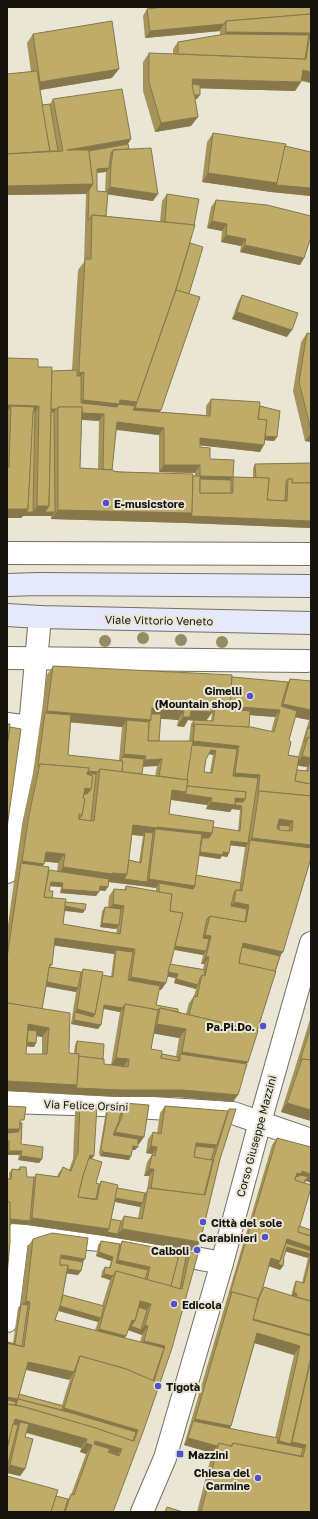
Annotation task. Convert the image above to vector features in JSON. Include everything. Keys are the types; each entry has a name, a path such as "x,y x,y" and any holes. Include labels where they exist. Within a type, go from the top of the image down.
{"main road":[{"path":"7,585 311,586"},
{"name":"Viale Vittorio Veneto","path":"7,615 311,623"}],"street":[{"path":"7,553 311,554"},
{"path":"39,584 40,553"},
{"path":"196,554 196,585"},
{"path":"7,872 30,727 40,617"},
{"path":"7,658 307,661"},
{"path":"7,724 30,727"},
{"name":"Corso Giuseppe Mazzini","path":"142,1512 165,1458 222,1263 311,943"},
{"name":"Via Felice Orsini","path":"7,1102 104,1105 233,1112 311,1140"},
{"path":"7,1321 18,1233 101,1240 222,1263"}],"building":[{"path":"163,7 311,7 311,14 226,21 224,24 150,31 147,9"},
{"path":"311,14 311,72 303,70 301,82 192,79 198,117 161,123 149,82 149,53 306,59 310,33 226,32 226,21"},
{"path":"112,21 119,69 40,82 33,34"},
{"path":"225,34 309,35 305,59 178,54 178,42"},
{"path":"37,71 50,151 7,154 7,74"},
{"path":"192,84 200,85 200,95 194,95"},
{"path":"122,89 131,139 67,150 89,150 93,184 7,186 7,154 63,151 53,99"},
{"path":"50,104 58,151 50,151 42,105"},
{"path":"213,133 286,144 277,183 208,173"},
{"path":"128,144 129,149 113,150 111,153 109,168 97,169 97,191 108,192 106,216 92,215 88,221 89,190 93,184 89,151"},
{"path":"285,146 311,152 311,188 276,185"},
{"path":"151,148 158,194 110,187 113,150"},
{"path":"167,194 199,199 194,225 165,222"},
{"path":"216,200 267,205 311,216 311,237 304,258 245,245 246,239 226,235 227,224 212,221"},
{"path":"92,215 195,225 176,289 137,402 120,400 119,404 83,400 84,372 79,373 79,367 85,259 91,259"},
{"path":"190,243 203,247 189,294 176,290"},
{"path":"176,290 200,297 161,410 135,408 137,402"},
{"path":"242,295 298,313 292,330 237,312"},
{"path":"307,333 311,334 311,430 299,382"},
{"path":"7,358 38,359 38,367 52,367 49,506 37,506 39,406 7,405"},
{"path":"77,370 77,376 81,376 81,403 117,407 119,404 135,406 133,410 210,416 211,399 260,402 258,419 267,420 264,445 200,438 200,447 210,448 210,459 234,460 233,477 200,476 200,465 164,465 164,428 117,422 112,470 103,469 104,414 82,413 82,407 58,407 56,409 51,409 52,371"},
{"path":"11,406 34,407 28,509 7,509 7,467 9,467"},
{"path":"260,406 280,411 277,437 265,436 267,420 258,419"},
{"path":"58,407 82,407 80,468 113,470 120,472 193,474 192,513 58,510"},
{"path":"33,412 35,412 33,512 26,512 28,509"},
{"path":"51,412 54,412 55,512 45,512 49,506"},
{"path":"311,463 311,483 292,483 292,479 288,479 286,482 285,501 267,500 269,478 256,478 255,464"},
{"path":"193,476 200,476 200,493 233,493 233,477 269,478 267,500 287,501 288,479 292,479 292,483 311,483 311,521 191,516"},
{"path":"200,479 231,480 231,493 200,493"},
{"path":"53,666 232,675 230,704 213,703 212,712 191,711 190,717 183,717 184,711 152,708 151,720 47,711"},
{"path":"232,677 288,682 281,706 297,711 289,740 291,742 288,755 299,757 295,781 311,784 311,796 259,791 258,793 260,775 235,773 239,746 193,741 195,724 251,727 274,732 280,710 228,706 230,704"},
{"path":"290,679 311,681 311,710 283,704"},
{"path":"215,708 250,711 249,727 195,724 193,727 194,720 213,721"},
{"path":"45,713 71,715 68,755 123,761 122,772 100,769 98,772 88,771 89,768 40,764 38,766"},
{"path":"151,714 161,714 159,741 148,741"},
{"path":"127,720 149,722 148,741 193,741 187,780 159,776 162,759 145,760 146,756 124,754"},
{"path":"7,724 10,724 7,747"},
{"path":"10,727 21,729 7,828 7,747"},
{"path":"308,728 311,729 311,738 308,737 304,742"},
{"path":"308,737 311,738 311,758 302,756"},
{"path":"192,745 237,749 233,776 258,778 248,843 231,841 229,853 223,852 223,855 200,852 202,838 209,838 213,827 240,831 242,806 235,805 235,802 243,802 246,792 187,786","holes":["211,750 216,751 212,773 204,772 206,759"]},
{"path":"122,757 144,759 142,774 122,772"},
{"path":"40,764 89,768 87,774 93,776 91,789 85,788 83,798 85,799 82,815 79,814 79,819 94,821 100,769 188,780 186,792 172,790 169,814 214,821 212,833 133,825 127,874 112,874 63,867 65,854 46,852 44,864 22,861 29,815"},
{"path":"309,764 311,764 311,784 295,781 297,770 308,771"},
{"path":"87,774 96,774 91,821 79,819 82,815 85,799 83,798 84,794 87,794 91,789 93,776"},
{"path":"187,786 246,792 245,799 235,798 235,805 211,802 212,798 185,794"},
{"path":"259,791 311,796 311,845 252,838","holes":["279,819 293,821 292,831 277,829"]},
{"path":"280,825 290,826 289,831 279,830"},
{"path":"156,829 202,834 195,886 149,879"},
{"path":"145,832 153,833 147,882 124,879 127,874 129,860 141,863"},
{"path":"250,840 311,848 311,858 283,952 243,943 239,963 276,971 257,1031 189,1015 194,996 197,997 202,975 205,976 207,967 209,957 206,957 211,936 205,935 210,916 246,922 249,905 234,902 236,890 242,891"},
{"path":"21,863 49,867 44,897 66,899 63,924 120,934 124,906 113,904 114,889 126,890 126,886 172,894 170,911 183,913 166,983 131,977 135,949 55,938 52,965 50,964 42,1009 7,1003 7,958"},
{"path":"49,870 109,879 108,887 100,886 99,892 62,889 63,883 51,882 49,891 53,891 52,898 44,897"},
{"path":"196,875 241,883 240,890 236,890 234,893 231,906 247,909 245,922 210,916 207,919 203,938 209,939 206,951 175,946 183,913 170,911 172,894 159,892 159,883 193,889 195,886"},
{"path":"65,902 86,904 85,910 65,906"},
{"path":"105,907 121,909 119,925 102,923"},
{"path":"242,947 280,956 275,971 239,963"},
{"path":"116,950 133,952 128,980 160,986 156,1005 178,1009 178,1012 160,1008 158,1010 125,1004 123,1008 104,1005 101,1025 74,1020 75,1012 93,1017 95,1014 102,975 113,977"},
{"path":"170,964 205,970 204,976 202,975 200,978 198,985 176,979 178,974 168,972"},
{"path":"49,967 81,972 78,988 47,982"},
{"path":"83,969 103,972 95,1014 77,1009"},
{"path":"7,1003 70,1013 69,1053 79,1054 77,1085 7,1081","holes":["28,1024 49,1028 47,1054 26,1054"]},
{"path":"125,1004 158,1010 151,1049 162,1051 161,1058 180,1061 180,1054 247,1064 238,1095 183,1090 76,1088 79,1056 104,1059 104,1064 128,1067 129,1059 116,1058"},
{"path":"160,1008 258,1031 248,1062 182,1052 186,1029 157,1024"},
{"path":"311,1026 311,1060 302,1059 300,1061"},
{"path":"28,1030 37,1031 36,1043 27,1042"},
{"path":"77,1041 104,1044 103,1059 79,1056 79,1054 76,1053"},
{"path":"162,1054 178,1057 178,1061 161,1058"},
{"path":"302,1059 311,1060 311,1110 287,1103"},
{"path":"124,1103 149,1105 144,1137 115,1132 122,1117"},
{"path":"80,1105 97,1105 94,1156 90,1155 78,1197 97,1200 101,1181 118,1185 109,1229 32,1218 36,1174 59,1177 63,1167 71,1171 78,1152"},
{"path":"7,1106 26,1107 24,1120 20,1120 20,1129 7,1129"},
{"path":"122,1106 119,1121 113,1135 138,1139 138,1147 133,1146 131,1156 103,1152 101,1149 108,1107"},
{"path":"165,1106 228,1111 217,1145 196,1143 194,1157 213,1160 204,1195 151,1188 154,1169 149,1169 152,1155 155,1156 157,1147 151,1146 153,1132 161,1134"},
{"path":"229,1109 236,1109 220,1159 200,1242 122,1229 124,1216 142,1219 148,1188 205,1195 214,1158"},
{"path":"20,1123 22,1123 21,1144 43,1147 42,1159 21,1156 22,1151 9,1151 7,1133 18,1132 20,1129"},
{"path":"277,1138 311,1147 311,1174 302,1171 301,1174 297,1173 295,1180 311,1185 298,1232 311,1236 311,1247 287,1239 280,1261 271,1258 258,1299 232,1292 230,1294"},
{"path":"196,1146 215,1148 211,1160 194,1157"},
{"path":"89,1158 102,1162 96,1183 99,1184 96,1199 78,1197"},
{"path":"20,1167 26,1167 27,1177 34,1177 30,1221 10,1219 10,1202 7,1202 7,1179 11,1179 12,1169 20,1170"},
{"path":"300,1175 309,1177 304,1183 295,1180 296,1176 298,1177"},
{"path":"117,1188 145,1193 143,1203 115,1198"},
{"path":"7,1202 10,1202 10,1242 7,1276"},
{"path":"111,1219 121,1221 118,1234 107,1232"},
{"path":"299,1226 311,1230 311,1236 298,1232"},
{"path":"52,1233 88,1238 85,1259 61,1255 60,1265 68,1265 61,1303 55,1320 164,1348 153,1381 126,1369 80,1356 74,1372 28,1362 18,1399 7,1397 7,1343 24,1347 30,1302 26,1301 33,1239"},
{"path":"101,1241 120,1244 116,1263 148,1270 145,1279 116,1271 113,1276 104,1274 105,1267 110,1268 113,1257 99,1252"},
{"path":"122,1241 180,1252 171,1286 147,1280 150,1267 118,1260"},
{"path":"286,1243 311,1251 311,1254 287,1247 283,1260 283,1266 278,1264"},
{"path":"190,1252 198,1254 172,1348 113,1512 65,1512 71,1494 74,1495 92,1445 86,1443 87,1439 15,1419 7,1449 7,1404 25,1407 134,1441 138,1430 64,1408 80,1356 126,1369 154,1381 165,1346 144,1341 148,1326 145,1325 151,1304 140,1301 135,1321 132,1320 126,1336 99,1329 116,1271 182,1289","holes":["95,1441 122,1449 119,1456 108,1452 110,1449 94,1444"]},
{"path":"179,1255 186,1257 180,1289 171,1286"},
{"path":"311,1255 311,1301 296,1297 297,1294 294,1292 296,1281 304,1283"},
{"path":"60,1258 83,1262 81,1271 68,1269 68,1265 60,1265"},
{"path":"264,1287 311,1301 311,1335 253,1319"},
{"path":"232,1292 258,1299 253,1320 311,1336 311,1357 291,1444 279,1441 300,1346 257,1333 231,1426 195,1419"},
{"path":"63,1295 104,1306 101,1318 60,1306"},
{"path":"21,1304 28,1305 22,1346 7,1343 15,1344"},
{"path":"139,1307 147,1310 141,1330 131,1326 135,1321"},
{"name":"Chiesa del Carmine","path":"311,1359 311,1512 201,1512 219,1443 232,1446 233,1443 303,1457 306,1445 292,1442"},
{"path":"19,1394 63,1406 62,1410 18,1399"},
{"path":"18,1399 136,1432 133,1441 96,1428 16,1405"},
{"path":"7,1400 16,1402 15,1405 7,1404"},
{"path":"193,1421 278,1438 277,1443 303,1448 301,1456 233,1443 231,1446 219,1443 217,1446 188,1438"},
{"path":"20,1422 29,1424 25,1437 33,1439 25,1469 10,1465"},
{"path":"13,1424 18,1425 7,1468 7,1449"},
{"path":"108,1452 118,1454 118,1455"},
{"path":"7,1476 58,1490 51,1512 7,1512"},
{"path":"56,1496 68,1499 64,1512 51,1512"},
{"path":"167,1507 183,1512 165,1512"}],"place":[{"name":"E-musicstore","path":"106,503"},
{"name":"Gimelli (Mountain shop)","path":"250,696"},
{"name":"Pa.Pi.Do.","path":"263,1026"},
{"name":"Città del sole","path":"203,1222"},
{"name":"Carabinieri","path":"265,1237"},
{"name":"Calboli","path":"197,1250"},
{"name":"Edicola","path":"174,1304"},
{"name":"Tigotà","path":"158,1386"},
{"name":"Mazzini","path":"180,1454"},
{"name":"Chiesa del Carmine","path":"258,1478"}]}
